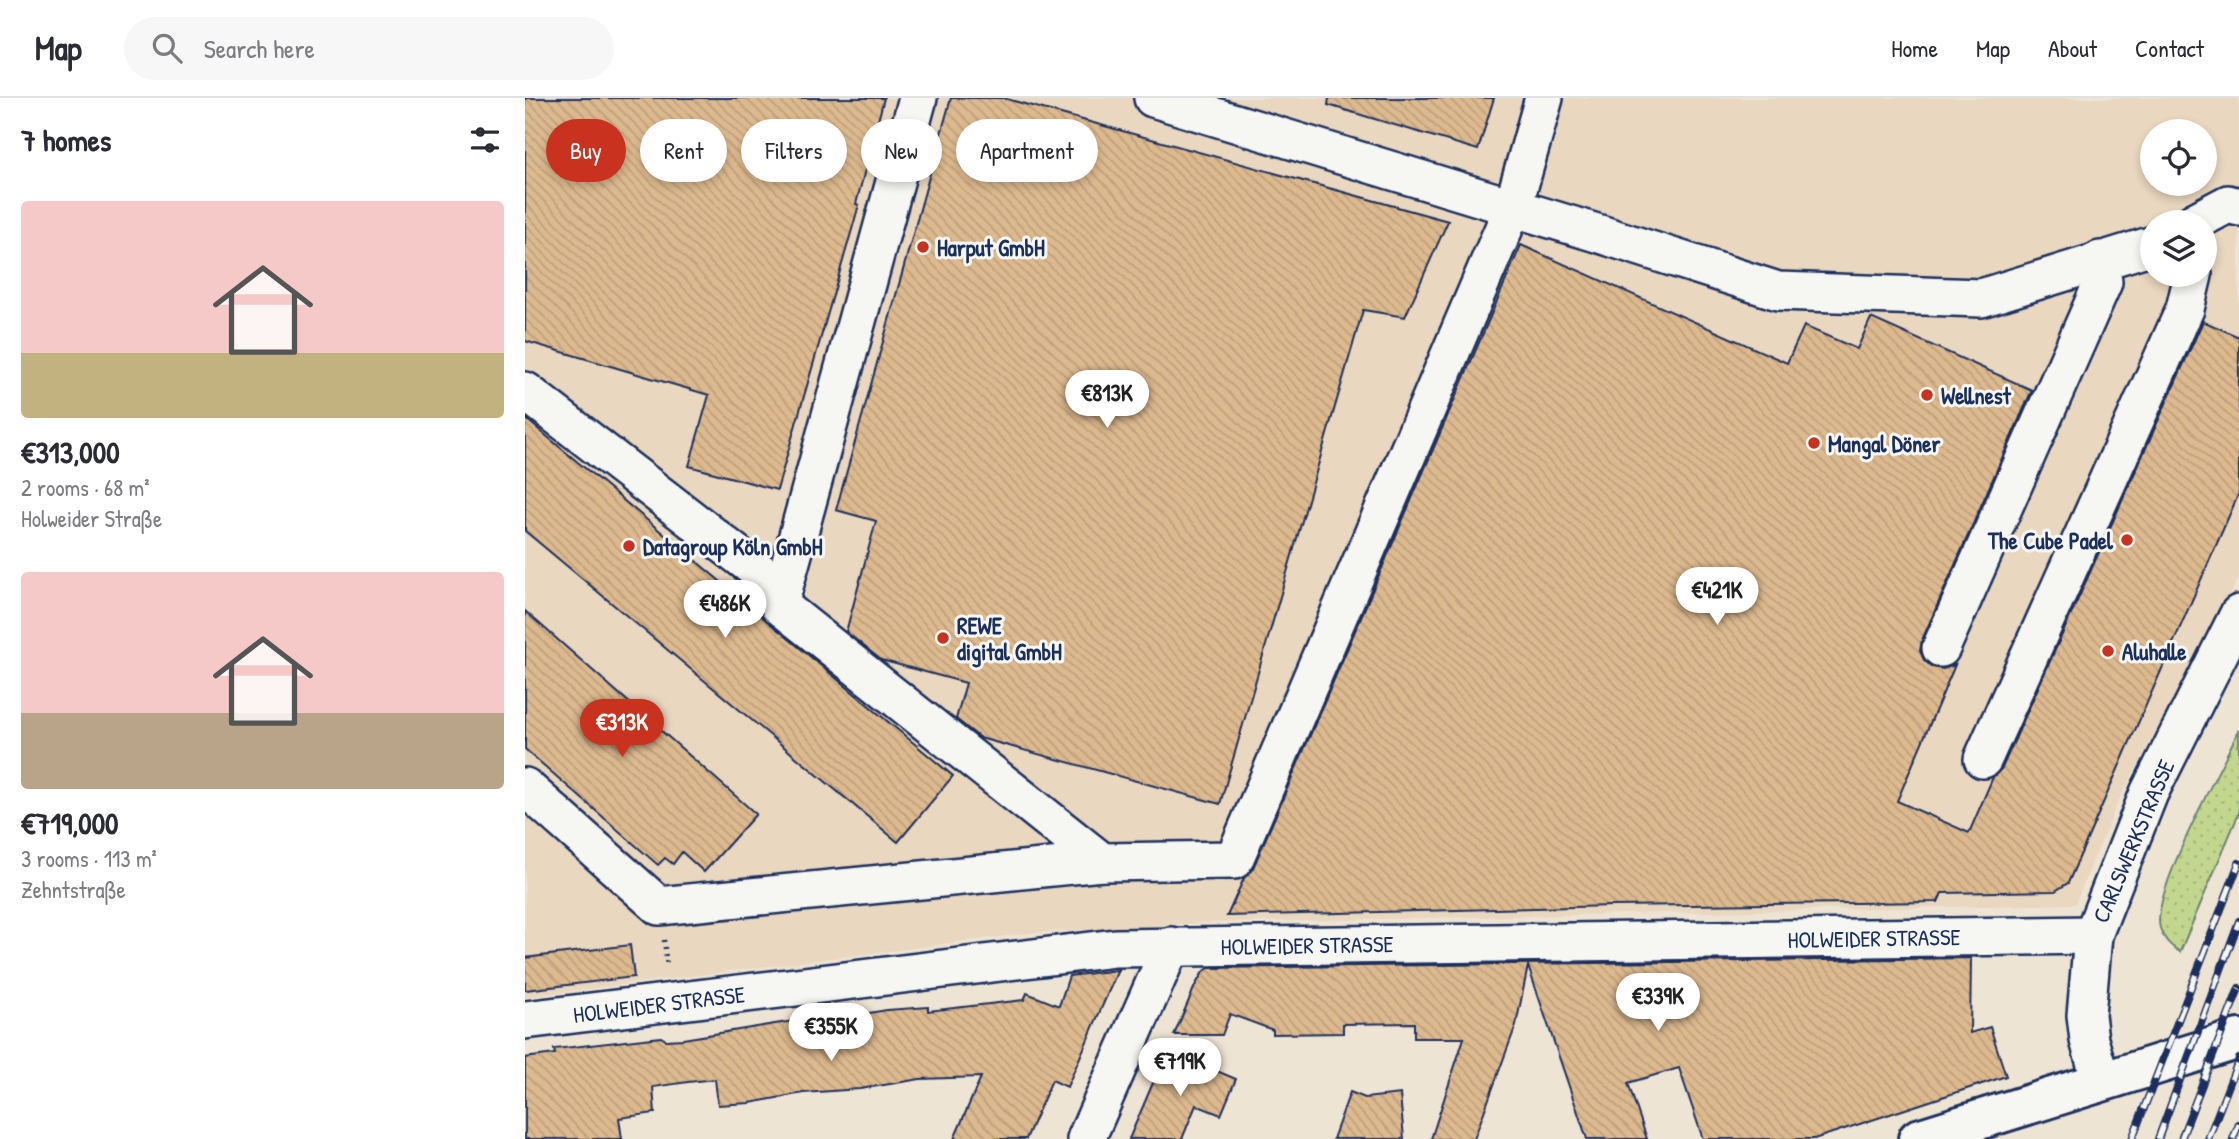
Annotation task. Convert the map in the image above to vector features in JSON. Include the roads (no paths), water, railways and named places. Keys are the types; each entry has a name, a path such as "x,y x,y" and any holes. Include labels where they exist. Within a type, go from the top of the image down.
{"main road":[{"path":"1918,1139 2239,1039"}],"street":[{"path":"918,98 779,605 1103,862"},
{"path":"525,787 659,906 1103,862 1234,860 1513,207 1544,98"},
{"path":"1173,101 1778,291 1981,298 2140,249"},
{"path":"2217,210 2228,204 2239,207"},
{"path":"1941,649 2103,282 2100,260"},
{"path":"1983,760 2185,309 2190,287"},
{"path":"525,391 783,590"},
{"name":"CARLSWERKSTRASSE","path":"2101,1081 2089,1040 2086,1015 2093,935 2149,793 2239,614"},
{"name":"HOLWEIDER STRASSE","path":"525,1020 1115,948 2093,935"},
{"path":"1086,1139 1171,946"}],"railway":[{"path":"2132,1139 2239,863"},
{"path":"2158,1139 2239,921"},
{"path":"2181,1139 2239,988"},
{"path":"2208,1139 2239,1059"},
{"path":"2233,1139 2239,1124"}],"place":[{"name":"Harput GmbH","path":"923,247"},
{"name":"Wellnest","path":"1927,395"},
{"name":"Mangal Döner","path":"1814,443"},
{"name":"The Cube Padel","path":"2127,540"},
{"name":"Datagroup Köln GmbH","path":"629,546"},
{"name":"REWE digital GmbH","path":"943,638"},
{"name":"Aluhalle","path":"2108,651"}]}
